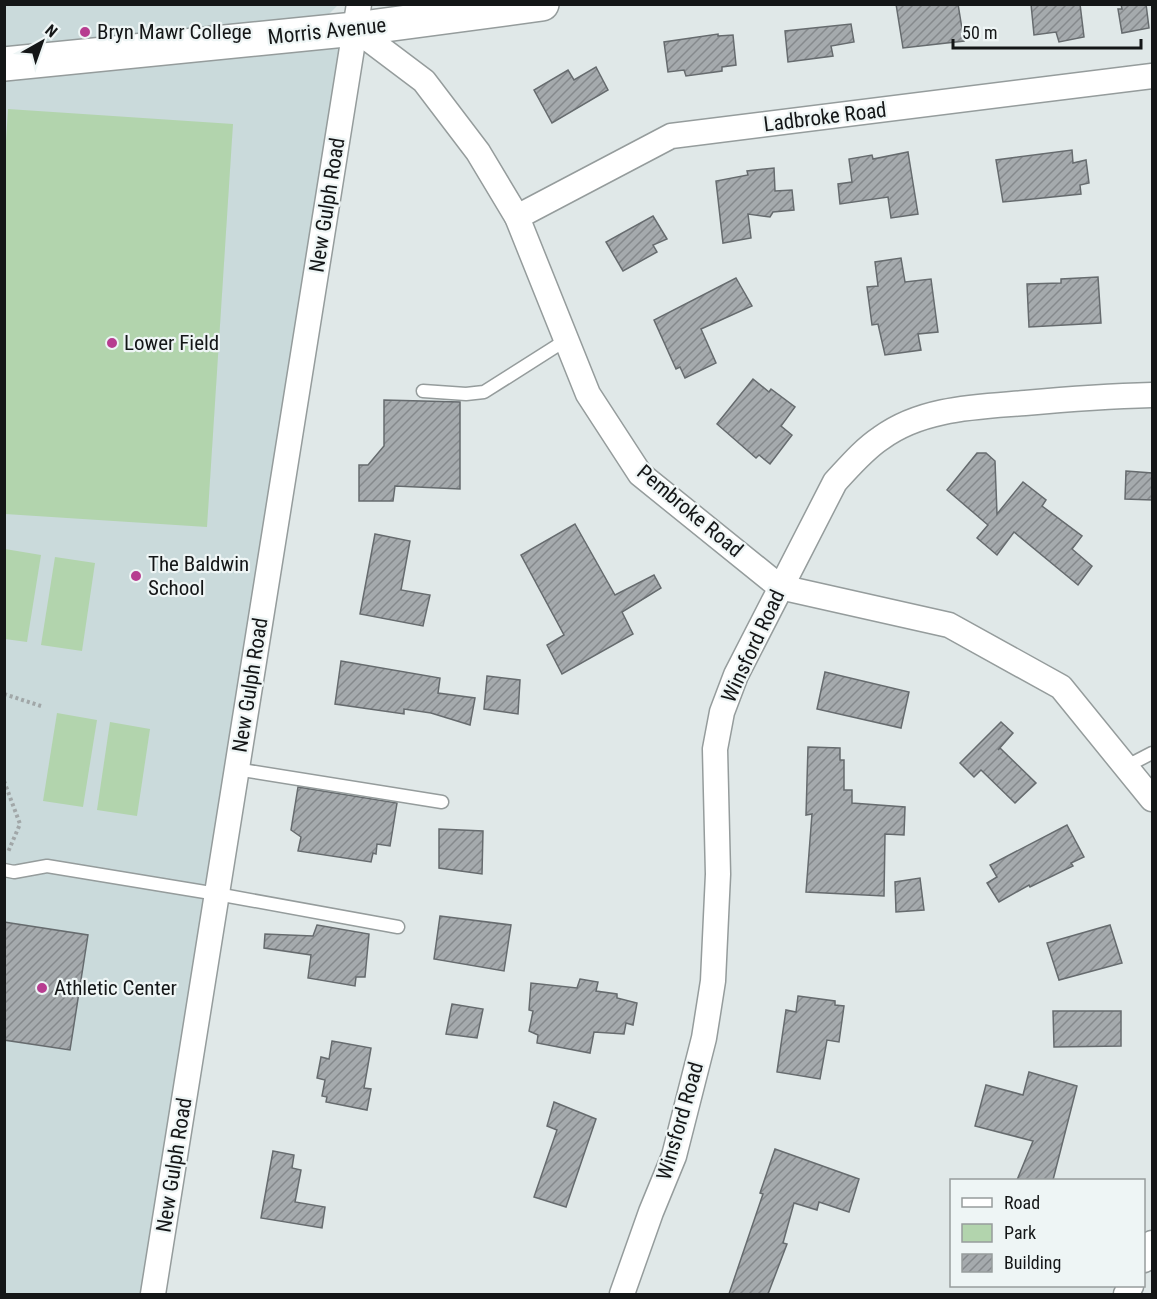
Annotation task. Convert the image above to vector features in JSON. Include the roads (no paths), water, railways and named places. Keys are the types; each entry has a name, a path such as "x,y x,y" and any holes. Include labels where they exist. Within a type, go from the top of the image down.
{"street":[{"name":"Morris Avenue","path":"4,64 357,17 542,4"},
{"name":"Pembroke Road","path":"357,17 424,81 478,152 517,217 588,394 640,474 780,587 949,625 1061,687 1152,799"},
{"name":"New Gulph Road","path":"153,1294 357,17"},
{"name":"Ladbroke Road","path":"517,217 671,136 1152,76"},
{"name":"Winsford Road","path":"622,1294 674,1156 706,1026 713,981 717,915 715,749 722,712 736,675 835,482 881,437 918,418 960,409 1096,397 1152,395"}],"lane":[{"path":"423,391 466,394 484,392 566,339"},
{"path":"1127,766 1152,753"},
{"path":"236,769 442,802"},
{"path":"4,870 14,872 47,866 398,927"}],"place":[{"name":"Bryn Mawr College","path":"85,32"},
{"name":"Lower Field","path":"112,343"},
{"name":"The Baldwin School","path":"136,576"},
{"name":"Athletic Center","path":"42,988"}]}
